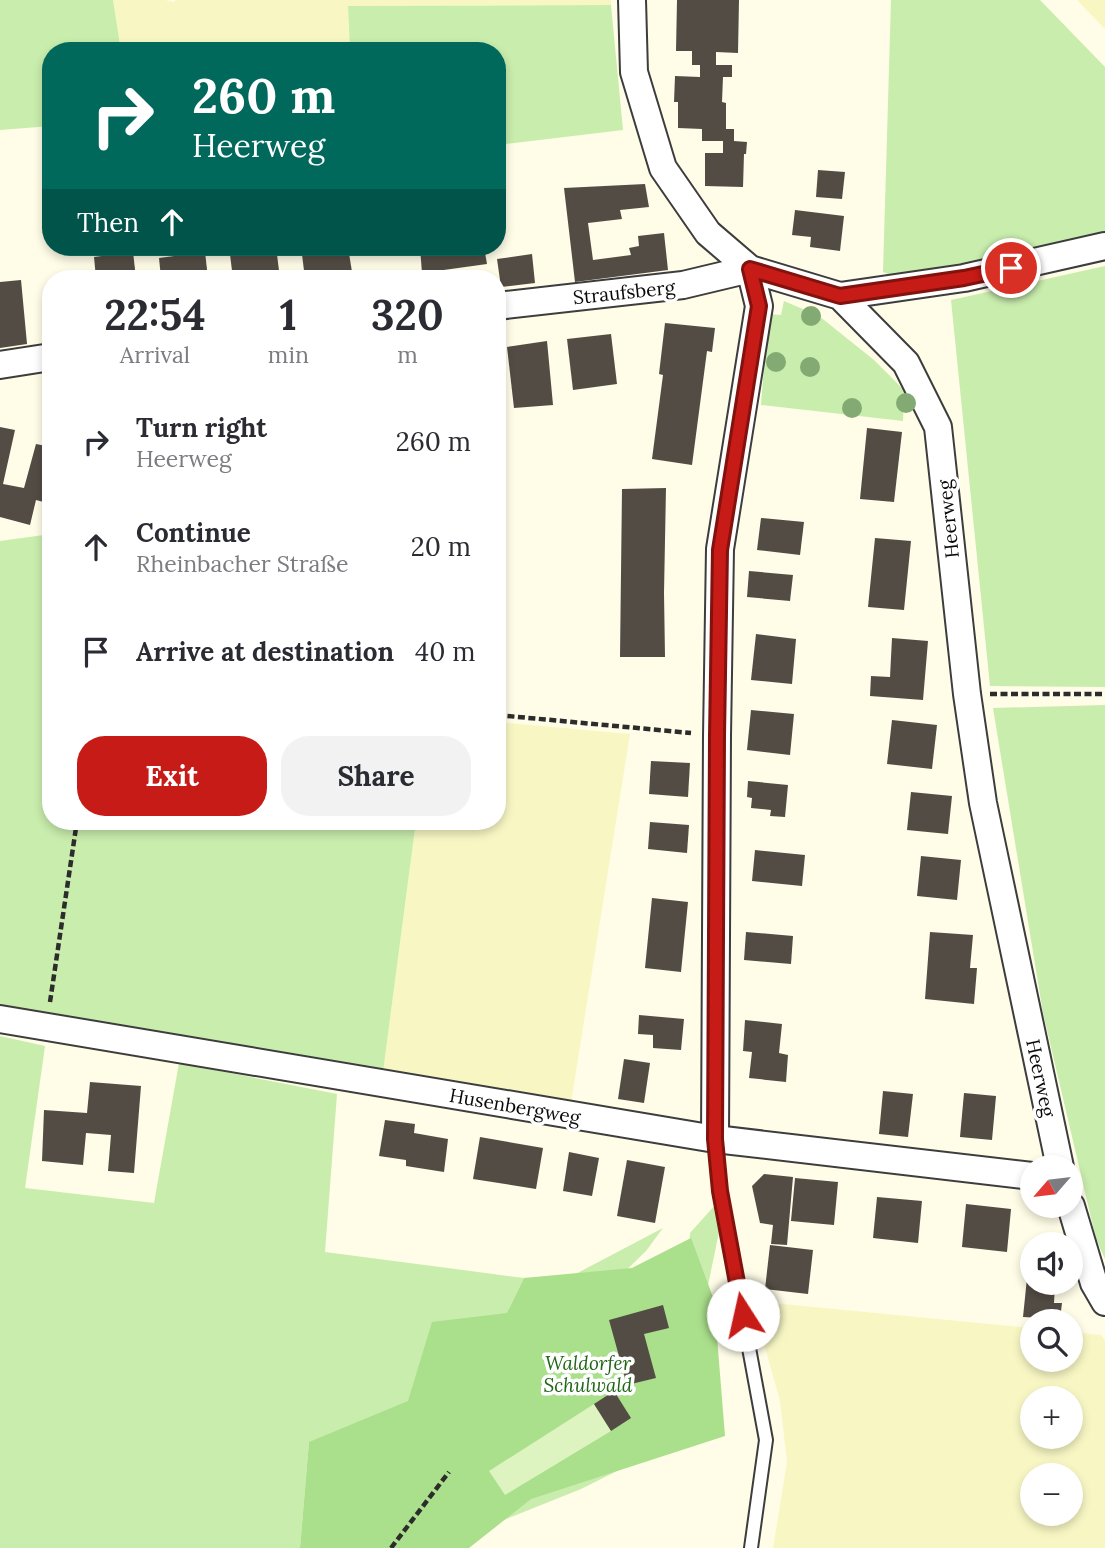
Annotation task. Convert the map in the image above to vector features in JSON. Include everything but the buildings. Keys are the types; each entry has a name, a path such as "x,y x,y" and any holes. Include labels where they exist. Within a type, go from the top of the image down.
{"street":[{"name":"Heerweg","path":"632,0 634,72 663,168 708,233 750,269 840,296 906,363 938,427 967,694 983,803 1057,1155"},
{"path":"840,296 964,278 1105,246"},
{"name":"Straufsberg","path":"506,305 683,285 750,269"},
{"path":"715,1139 720,550 759,306 750,269"},
{"path":"0,365 42,358"},
{"name":"Husenbergweg","path":"0,1019 715,1139 1020,1175"},
{"path":"1075,1218 1094,1283 1105,1302"}],"lane":[{"path":"715,1139 720,1191 766,1440 751,1548"}],"path":[{"path":"967,694 1105,694"},
{"path":"506,716 717,736"},
{"path":"46,1027 76,830"},
{"path":"391,1548 449,1472"}],"green space":[{"path":"0,0 113,0 120,42 42,42 42,127 0,130"},
{"path":"113,0 611,0 611,5 348,6 350,42 120,42"},
{"path":"891,0 1040,0 1105,67 1105,232 984,266 901,279 883,272"},
{"path":"1077,0 1105,0 1105,29"},
{"path":"611,5 623,130 506,144 506,42 350,42 348,6"},
{"path":"1105,266 1105,687 990,686 951,300"},
{"path":"784,301 819,316 874,360 897,383 904,391 903,421 761,405 768,314 781,315"},
{"path":"42,535 42,830 415,830 383,1072 0,1007 0,541"},
{"path":"1105,705 1105,1259 1096,1239 1083,1184 1083,1155 1076,1155 1043,1013 993,708"},
{"path":"506,723 630,734 570,1109 383,1072 415,830 506,830"},
{"path":"0,1036 45,1046 25,1188 154,1203 179,1063 337,1094 325,1252 524,1278 509,1309 663,1228 646,1251 574,1321 688,1264 690,1233 716,1204 719,1232 706,1295 665,1447 581,1489 446,1543 309,1442 300,1548 0,1548"},
{"name":"Waldorfer Schulwald","path":"691,1238 714,1300 725,1436 531,1499 469,1548 300,1548 309,1442 408,1401 432,1322 507,1313 524,1278 632,1268"},
{"path":"752,1301 1020,1327 1020,1372 1083,1372 1083,1333 1101,1335 1105,1340 1105,1548 773,1548 787,1462 780,1401"},
{"path":"594,1404 611,1431 505,1495 489,1471"}],"route":[{"path":"743,1315 720,1191 715,1139 717,736 720,550 759,306 750,269 840,296 964,278 1011,268"}]}
